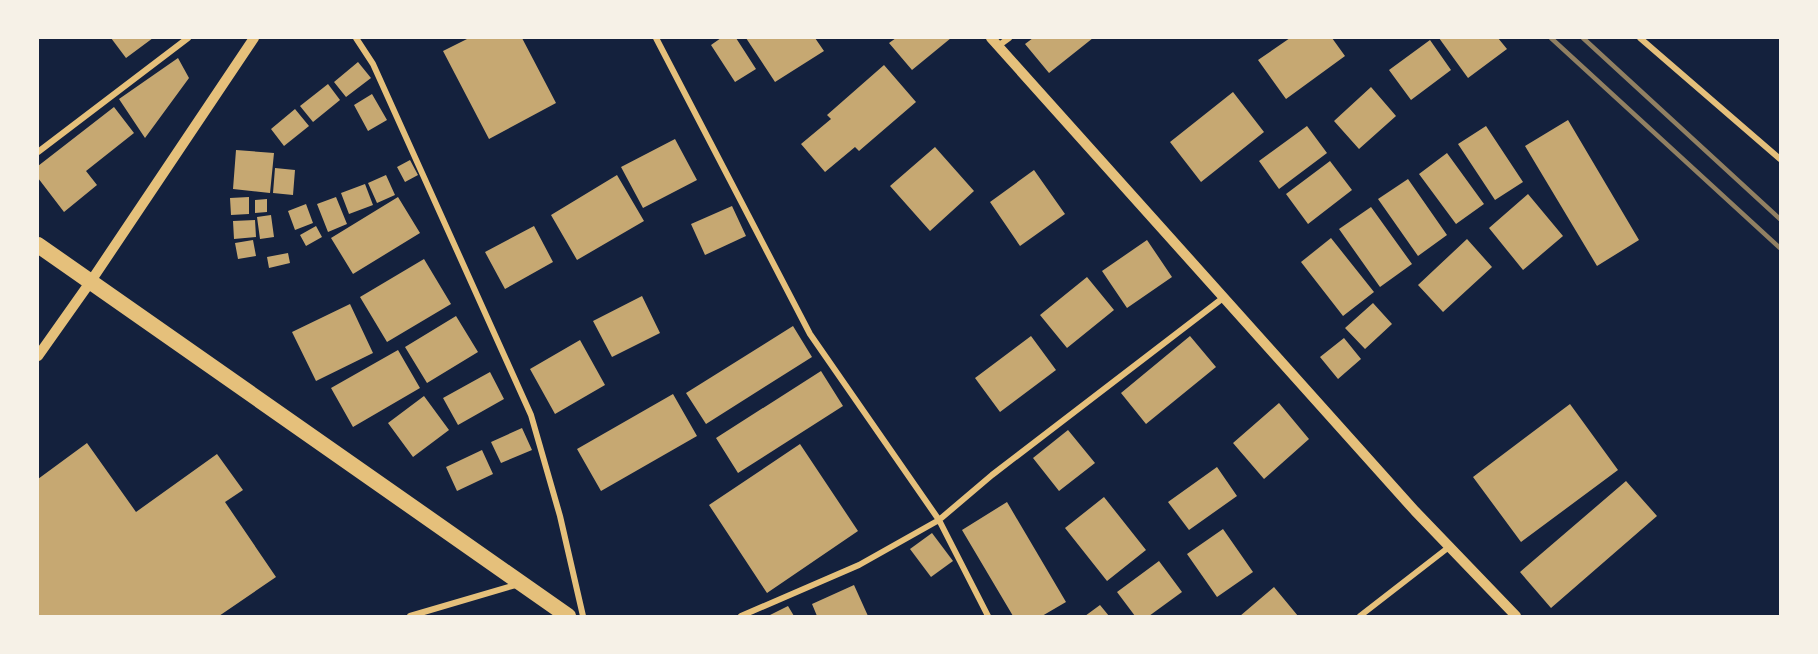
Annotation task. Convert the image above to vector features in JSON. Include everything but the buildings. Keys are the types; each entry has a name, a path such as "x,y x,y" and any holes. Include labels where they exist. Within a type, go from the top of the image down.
{"highway":[{"path":"38,245 568,616"}],"street":[{"path":"38,152 188,38"},
{"path":"38,356 91,282 254,38"},
{"path":"356,38 373,64 531,415 560,516 583,616"},
{"path":"656,38 810,334 939,520 988,616"},
{"path":"1009,38 994,42 1449,547 1516,616"},
{"path":"1640,38 1780,159"},
{"path":"741,616 859,565 939,520 992,475 1223,298"},
{"path":"1360,616 1449,547"},
{"path":"410,616 521,583"}],"railway":[{"path":"1551,38 1780,248"},
{"path":"1583,38 1780,219"}]}
